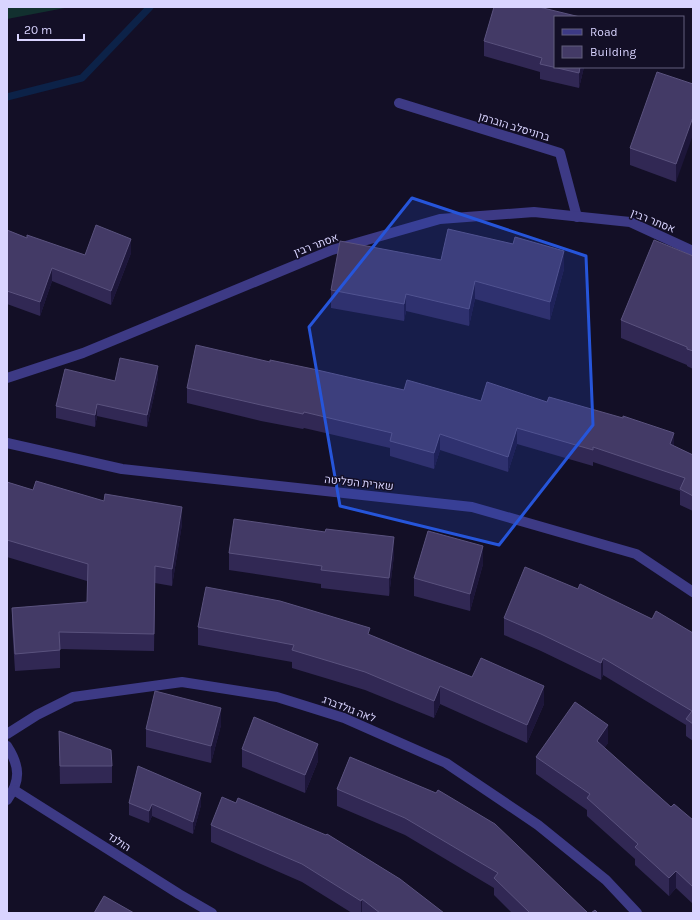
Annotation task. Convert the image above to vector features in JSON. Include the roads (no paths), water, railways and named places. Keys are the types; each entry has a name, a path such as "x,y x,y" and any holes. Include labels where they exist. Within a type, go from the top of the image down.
{"street":[{"name":"ברוניסלב הוברמן","path":"399,103 560,153 577,217"},
{"name":"אסתר רבין","path":"7,378 83,353 332,250 440,219 534,212 630,222 693,251"},
{"name":"שארית הפליטה","path":"7,443 122,469 472,507 636,554 693,592"},
{"name":"לאה גולדברג","path":"7,734 37,715 73,697 182,682 277,697 344,718 446,763 538,825 606,880 637,913"},
{"path":"7,746 14,756 18,769 14,790 7,800"},
{"name":"הולנד","path":"14,790 179,894 212,913"}],"waterway":[{"path":"7,97 82,78 150,7"}]}
